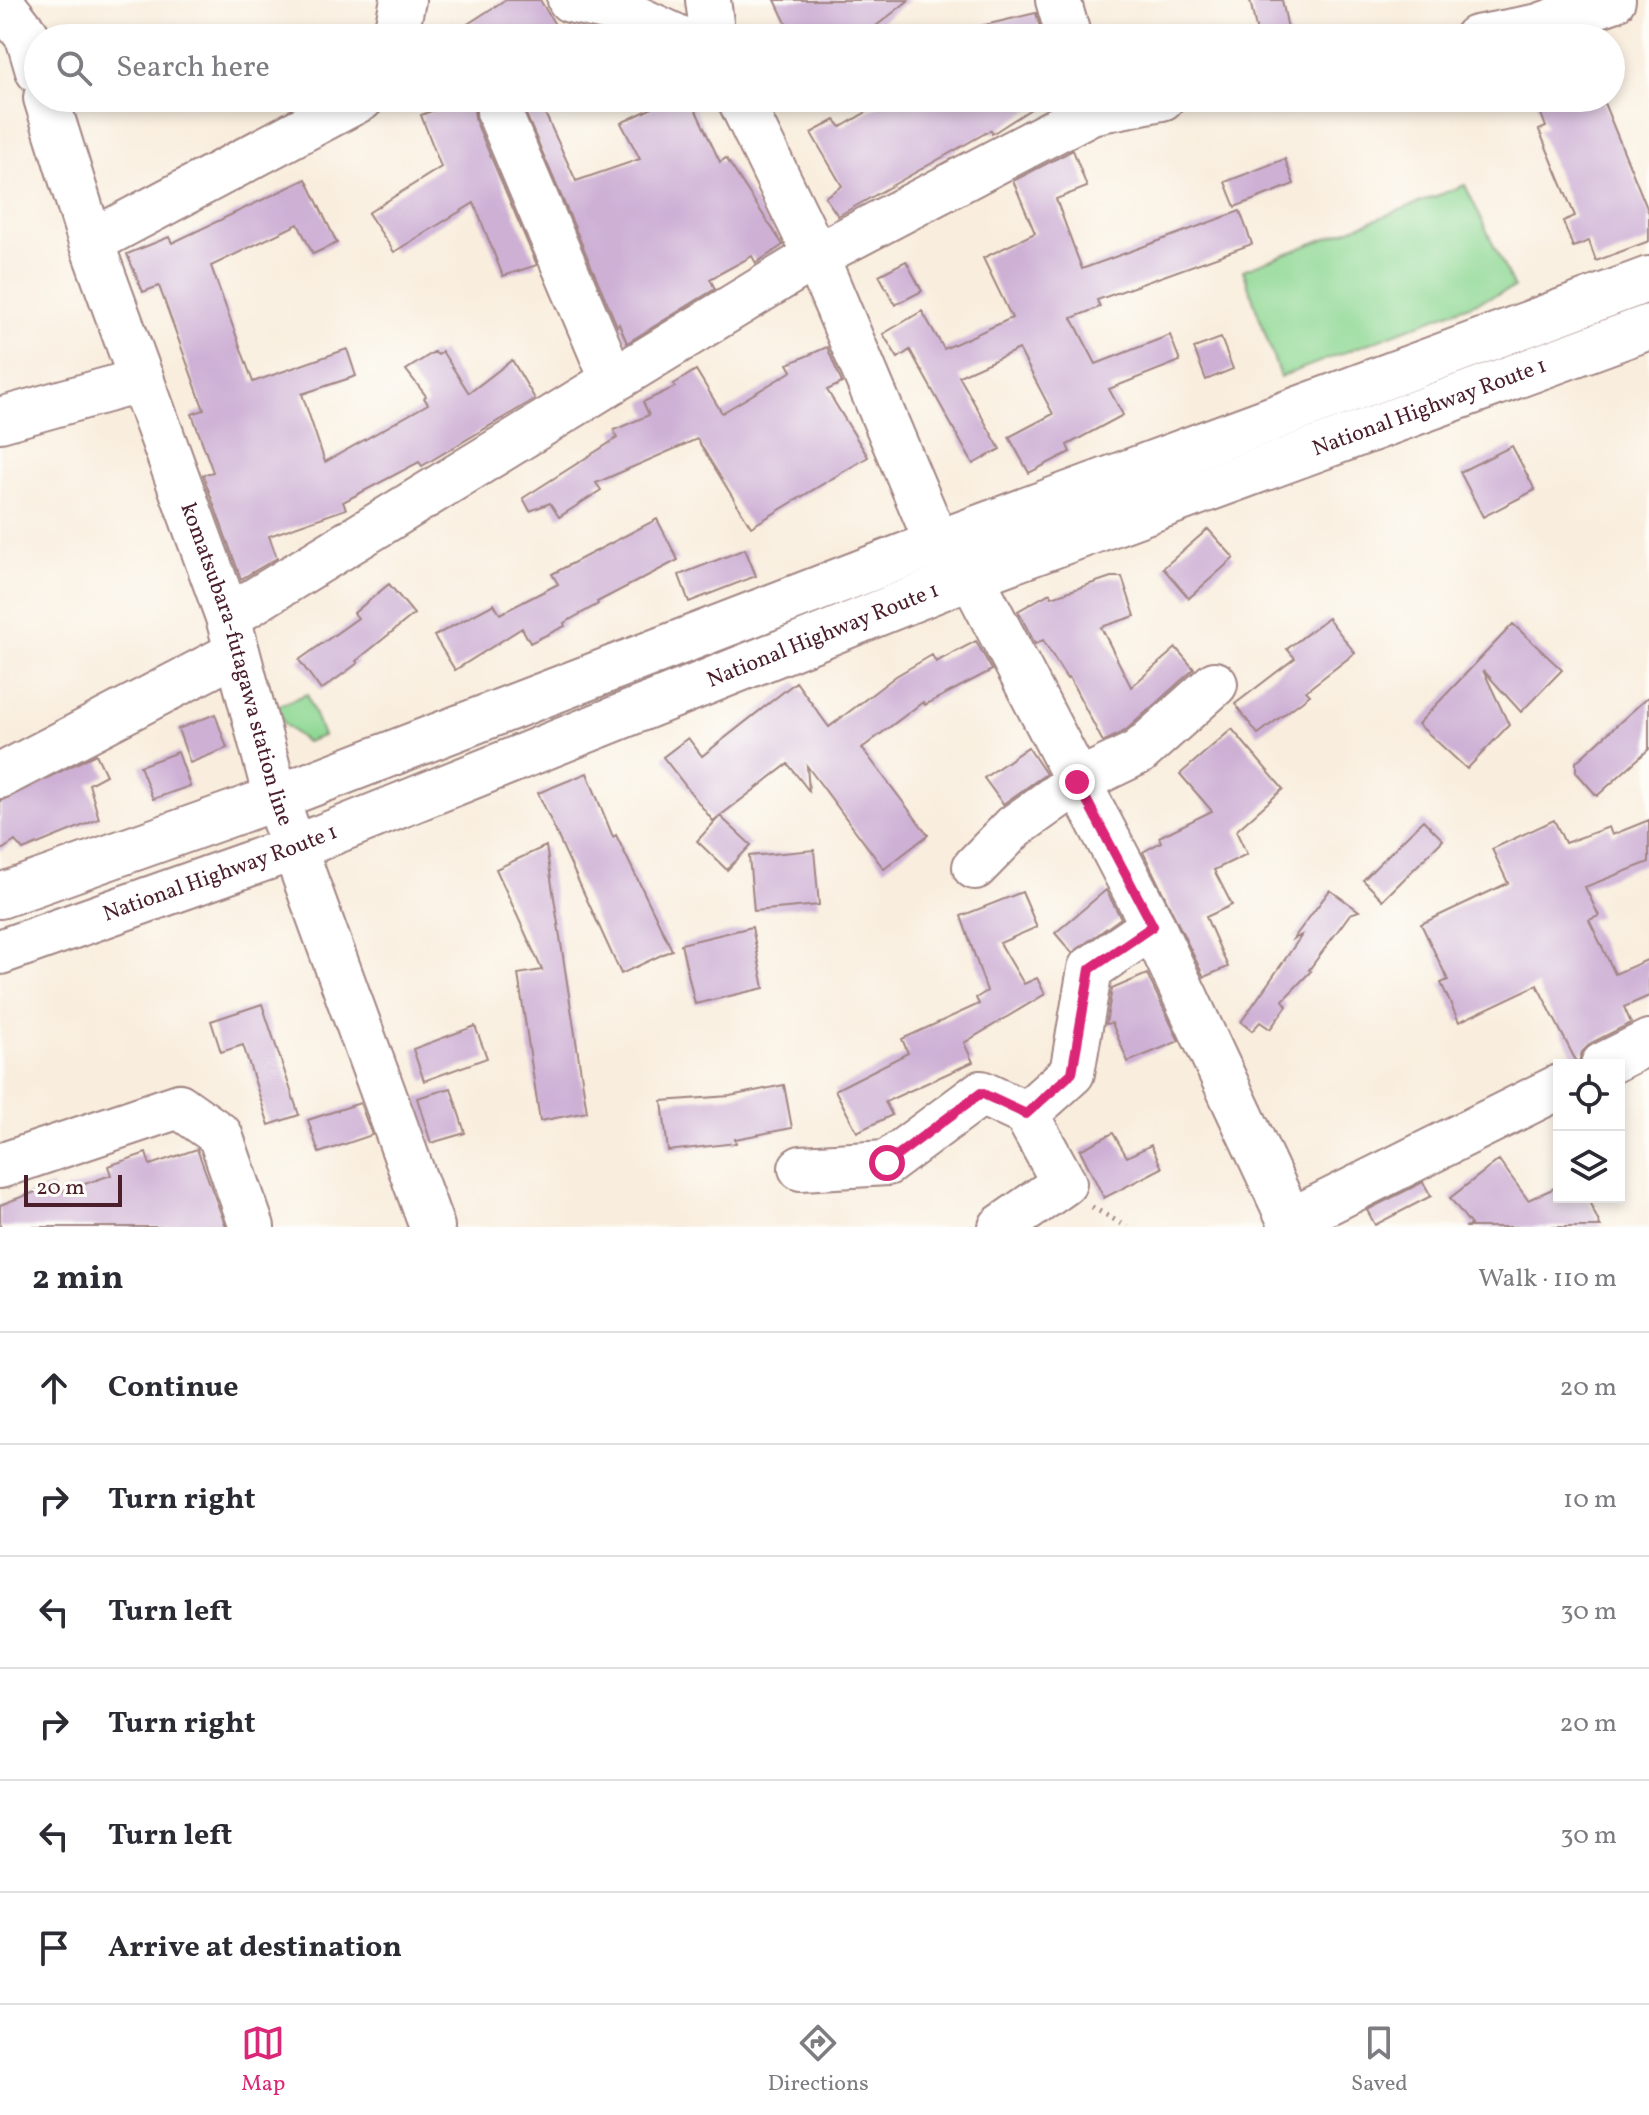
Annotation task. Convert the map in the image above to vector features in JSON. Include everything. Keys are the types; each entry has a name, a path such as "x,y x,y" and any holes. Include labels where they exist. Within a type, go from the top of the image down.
{"main road":[{"path":"398,24 403,0"},
{"path":"570,0 623,12 650,24"},
{"path":"670,0 678,24"},
{"path":"708,0 711,24"},
{"path":"1058,0 1065,24"},
{"path":"1545,24 1613,0"},
{"path":"0,1 24,32"},
{"name":"komatsubara-futagawa station line","path":"50,112 91,242 232,635 276,798 432,1227"},
{"path":"91,242 336,112"},
{"path":"499,112 613,381"},
{"path":"746,112 816,256 937,543"},
{"path":"0,776 232,635 613,381 816,256 1076,112"},
{"name":"National Highway Route 1","path":"0,896 276,798 937,543 1649,279"},
{"name":"National Highway Route 1","path":"0,952 294,848 971,576 1649,327"},
{"path":"0,420 142,380"},
{"path":"971,576 1153,926 1292,1224 1553,1090"},
{"path":"975,867 1014,827 1077,782 1139,752 1215,684"},
{"path":"1026,1114 1072,1073 1090,969 1153,926"},
{"path":"1615,1059 1649,1042"},
{"path":"801,1168 887,1163 981,1093 1026,1114 1064,1183 1001,1227"},
{"path":"0,1166 179,1106 220,1135 252,1227"}],"green space":[{"path":"1465,185 1514,288 1280,377 1243,270"},
{"path":"307,694 323,736 306,742 284,724 277,706"}],"building":[{"path":"505,0 540,0 555,24 468,24"},
{"path":"775,0 909,0 879,24 786,24"},
{"path":"1250,0 1282,0 1287,24 1255,24"},
{"path":"1036,13 1039,24 989,24"},
{"path":"429,112 474,112 537,265 503,276 474,203 394,252 368,213 441,167 421,115"},
{"path":"525,112 544,112 576,181 640,159 621,123 644,112 697,112 720,162 726,158 783,245 756,263 752,256 710,279 715,289 627,343 619,324 617,326"},
{"path":"866,112 1026,112 992,134 991,130 838,216 825,197 842,186 811,133 835,120 841,127"},
{"path":"1540,112 1608,112 1649,213 1649,241 1596,261 1589,241 1573,247 1563,221 1575,216 1539,130 1546,127"},
{"path":"1073,150 1087,187 1056,199 1082,269 1240,211 1252,244 1097,300 1100,307 1072,318 1096,364 1170,335 1180,361 1109,389 1123,415 1067,445 1070,452 1029,473 1009,437 1053,414 1019,349 959,376 1000,449 973,464 910,350 898,358 883,334 922,311 944,349 1012,318 983,258 1035,233 1013,181"},
{"path":"1285,159 1294,184 1235,207 1225,182"},
{"path":"306,179 337,243 313,254 298,224 211,266 253,382 347,349 356,376 302,394 325,462 428,404 424,398 426,396 406,370 434,352 438,355 442,351 469,393 512,360 535,399 422,466 419,462 343,502 346,509 269,536 277,558 241,579 203,475 213,472 192,414 204,410 159,286 143,292 127,254 169,237 172,243"},
{"path":"906,261 922,291 895,305 879,275"},
{"path":"1221,338 1233,369 1206,380 1194,348"},
{"path":"827,347 842,383 827,390 868,457 751,527 697,439 596,483 601,490 559,517 550,503 530,511 523,498 617,438 614,430 649,415 643,402 675,387 674,384 696,370 722,413 792,371 788,364"},
{"path":"1512,446 1535,490 1483,517 1460,472"},
{"path":"657,519 678,560 597,602 564,623 565,626 530,643 522,628 455,670 434,636 494,604 500,614 558,584 552,574"},
{"path":"1208,529 1234,558 1189,598 1163,568"},
{"path":"745,549 756,576 689,602 679,575"},
{"path":"1111,577 1122,577 1135,616 1101,627 1131,687 1176,648 1194,669 1125,731 1103,742 1069,677 1067,679 1043,640 1035,644 1018,611 1050,593 1052,597"},
{"path":"389,584 414,614 356,661 358,663 321,690 299,660 358,618 354,613"},
{"path":"1328,618 1355,653 1306,691 1310,695 1258,734 1235,704 1295,658 1287,649"},
{"path":"1513,624 1562,670 1521,712 1483,670 1509,725 1467,769 1418,724"},
{"path":"976,641 992,670 925,705 923,702 862,748 928,835 884,869 807,766 809,791 788,764 713,821 663,757 688,738 702,756 796,682 829,727 896,676 932,655 936,662"},
{"path":"1649,696 1649,749 1597,796 1576,772 1576,762"},
{"path":"215,714 227,748 190,763 178,729"},
{"path":"1232,729 1283,789 1236,831 1247,854 1214,870 1232,905 1206,917 1228,967 1204,977 1143,852 1161,842 1159,837 1212,811 1180,774"},
{"path":"1028,747 1046,774 1003,804 984,778"},
{"path":"178,752 190,786 153,799 140,766"},
{"path":"96,754 106,775 89,784 99,819 23,850 15,841 0,851 0,801"},
{"path":"587,773 613,837 616,835 672,950 621,974 538,793"},
{"path":"720,816 751,845 727,870 697,841"},
{"path":"1423,820 1443,840 1383,900 1363,880"},
{"path":"1554,820 1565,843 1609,827 1612,835 1649,820 1649,862 1585,887 1599,916 1589,920 1615,974 1649,959 1649,996 1624,1007 1631,1023 1591,1043 1580,1059 1575,1059 1537,985 1459,1022 1441,983 1448,980 1421,924 1508,883 1492,849"},
{"path":"546,846 587,1112 540,1121 518,974 542,970 496,869"},
{"path":"814,850 819,905 754,911 749,856"},
{"path":"1106,890 1121,918 1072,953 1055,933"},
{"path":"1330,890 1359,911 1350,914 1311,971 1283,1000 1287,1006 1270,1029 1260,1022 1252,1031 1241,1022 1302,935 1293,939"},
{"path":"1022,892 1037,927 1000,943 1024,984 1037,978 1045,994 964,1043 973,1062 885,1102 892,1115 857,1132 835,1090 908,1053 902,1039 979,1004 976,998 987,991 961,916"},
{"path":"752,927 764,988 695,1004 681,944"},
{"path":"1147,974 1179,1041 1128,1062 1112,1023 1106,1024 1112,989"},
{"path":"262,1004 299,1115 269,1125 243,1045 221,1052 211,1021"},
{"path":"475,1026 487,1058 424,1081 413,1049"},
{"path":"784,1085 792,1128 735,1139 736,1143 668,1151 662,1101 730,1096"},
{"path":"451,1088 465,1133 431,1143 417,1098"},
{"path":"360,1103 372,1135 319,1153 308,1120"},
{"path":"1113,1133 1127,1157 1151,1145 1162,1168 1104,1198 1080,1150"},
{"path":"197,1149 226,1227 0,1227 0,1205 52,1186 55,1194 111,1175 108,1166 146,1153 150,1165"},
{"path":"1499,1160 1528,1200 1553,1189 1553,1203 1590,1203 1601,1227 1465,1227 1471,1225 1450,1198"},
{"path":"1423,1182 1431,1196 1375,1225 1367,1210"}],"route":[{"path":"887,1163 981,1093 1026,1114 1072,1073 1090,969 1153,926 1077,782"}]}
